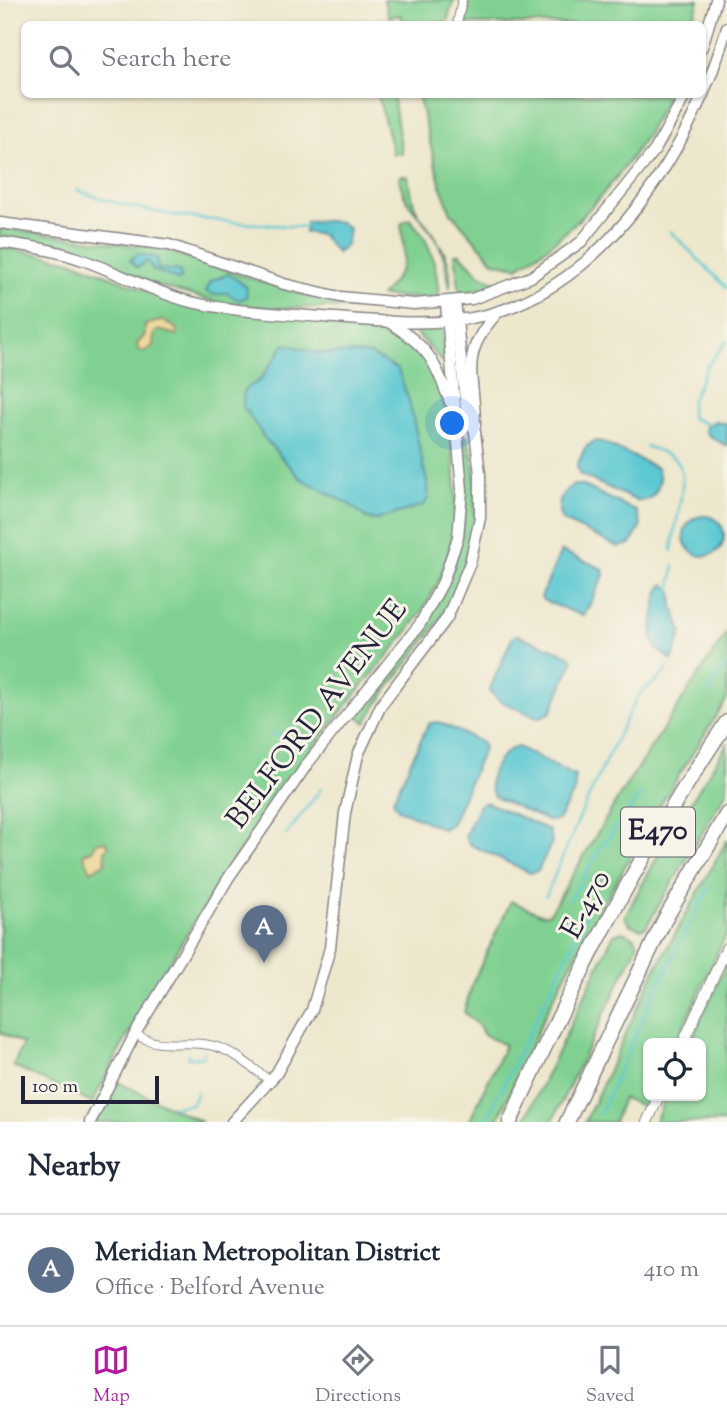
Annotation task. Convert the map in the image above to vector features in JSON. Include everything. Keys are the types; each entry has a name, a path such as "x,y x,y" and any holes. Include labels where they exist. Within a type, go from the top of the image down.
{"highway":[{"name":"E-470","path":"510,1122 566,1000 624,891 727,722"},
{"name":"E470","path":"567,1122 659,930 727,814"}],"main road":[{"path":"706,34 716,0"},
{"path":"706,91 727,27"},
{"path":"0,223 169,245 284,284 331,295 400,303 450,302 488,295 519,283 555,263 581,242 655,150 684,98"},
{"path":"0,242 73,256 158,291 203,304 242,311 386,320 451,320 500,310 539,294 569,275 597,252 670,160 692,123 703,98"},
{"name":"BELFORD AVENUE","path":"90,1122 135,1034 194,933 267,821 337,725 420,624 435,601 452,561 461,519 461,475 454,411 450,302"},
{"path":"475,432 471,356 481,333 500,310"},
{"path":"386,320 414,339 431,357 454,411"},
{"name":"BELFORD AVENUE","path":"232,1122 270,1081 304,1028 324,974 332,934 348,796 360,750 381,705 443,624 469,569 478,531 481,499 475,432 466,409 451,320"}],"street":[{"path":"458,21 462,0"},
{"path":"685,1038 727,947"},
{"path":"135,1034 160,1045 216,1046 234,1055 270,1081"},
{"path":"647,1122 657,1101"}],"green space":[{"path":"384,0 454,0 447,21 402,21 401,15 389,17"},
{"path":"469,0 699,0 693,21 467,21"},
{"path":"379,98 393,98 402,154 393,154"},
{"path":"419,98 666,98 641,143 604,192 562,235 517,267 494,262 451,213 441,187"},
{"path":"402,175 408,177 413,201 421,218 402,190 399,179"},
{"path":"409,219 423,236 432,255 439,297 436,299 381,296 396,278 403,263 401,224"},
{"path":"0,228 162,249 297,293 353,304 352,308 273,308 217,302 158,286 78,252 0,236"},
{"path":"438,242 448,262 450,288 445,261"},
{"path":"0,247 72,261 177,303 389,328 426,356 435,371 445,404 454,462 456,503 451,543 432,595 407,632 304,760 246,842 165,971 92,1103 13,1066 23,1044 0,1032"},
{"path":"455,254 460,254 480,275 499,284 460,295"},
{"path":"442,327 445,358 442,361 414,331"},
{"path":"467,436 473,459 475,507 467,556 460,579 438,622 366,723 354,713 429,617 445,589 456,559 463,524 465,485 462,437"},
{"path":"727,632 727,699 657,810 596,917 548,1008 497,1122 469,1122 505,1045 484,1035 479,1026 464,1012 473,982 511,901 543,915 550,913 623,790"},
{"path":"727,744 727,791 646,927 641,929 629,924 625,916 664,845"},
{"path":"727,840 727,932 678,1038 643,1038 643,1101 650,1101 647,1108 623,1098 614,1122 585,1122 654,972"},
{"path":"623,932 634,937 638,944 552,1122 524,1122 614,934"},
{"path":"727,962 727,1122 655,1122 664,1101 706,1101 706,1038 692,1038"},
{"path":"115,1081 202,1122 96,1122"}],"sand":[{"path":"163,320 178,330 177,335 159,330 154,334 153,346 143,352 138,349 137,344 145,335 145,325"},
{"path":"105,841 109,845 105,852 106,862 91,871 83,854 92,850 96,843"}],"water":[{"path":"306,222 341,223 349,229 346,245 337,253 322,235 305,232"},
{"path":"137,254 157,257 158,269 180,271 181,278 178,280 153,270 148,261 137,268 130,260"},
{"path":"229,274 247,287 246,298 238,300 227,293 213,295 206,291 211,281"},
{"path":"285,344 318,353 370,354 398,370 409,401 428,486 428,498 424,505 376,520 368,519 349,504 300,478 265,439 243,406 244,390 260,380"},
{"path":"715,421 727,424 727,446 709,436 705,430 707,425"},
{"path":"594,441 603,442 657,468 660,479 652,496 641,501 635,500 579,474 577,466 585,448"},
{"path":"574,485 582,485 636,511 641,525 631,544 618,547 562,520 560,500"},
{"path":"704,516 712,517 718,522 723,528 723,544 718,550 712,555 704,556 696,555 690,550 685,544 684,536 685,528 690,522 696,517"},
{"path":"561,551 603,569 604,575 584,616 544,601 541,597"},
{"path":"664,584 672,591 673,607 682,632 672,660 658,650 653,640 656,604"},
{"path":"517,635 569,655 573,661 551,712 539,718 500,701 489,691 512,638"},
{"path":"439,722 481,742 484,748 452,823 443,829 398,809 393,800 425,731 430,723"},
{"path":"518,747 575,776 575,790 558,820 548,821 495,797 491,790 490,782 495,766 505,753"},
{"path":"486,802 549,830 552,842 538,871 530,873 469,844 465,836 479,805"}],"waterway":[{"path":"77,190 133,207 191,218 308,227"},
{"path":"670,231 727,288"},
{"path":"710,425 691,418 691,402 707,366 727,341"},
{"path":"646,446 673,458 680,468 682,491 672,551"},
{"path":"670,593 674,565"},
{"path":"709,692 727,664"},
{"path":"546,896 589,796 637,698 660,678 667,668"},
{"path":"272,733 289,739 301,738 292,726"},
{"path":"286,835 321,789"},
{"path":"570,900 600,849 642,793"},
{"path":"600,1114 656,989 709,888"},
{"path":"485,1122 587,916"},
{"path":"189,1054 188,1058 202,1057 205,1051"},
{"path":"173,1107 192,1104 197,1092"}],"place":[{"name":"Meridian Metropolitan District","path":"264,963"}]}
